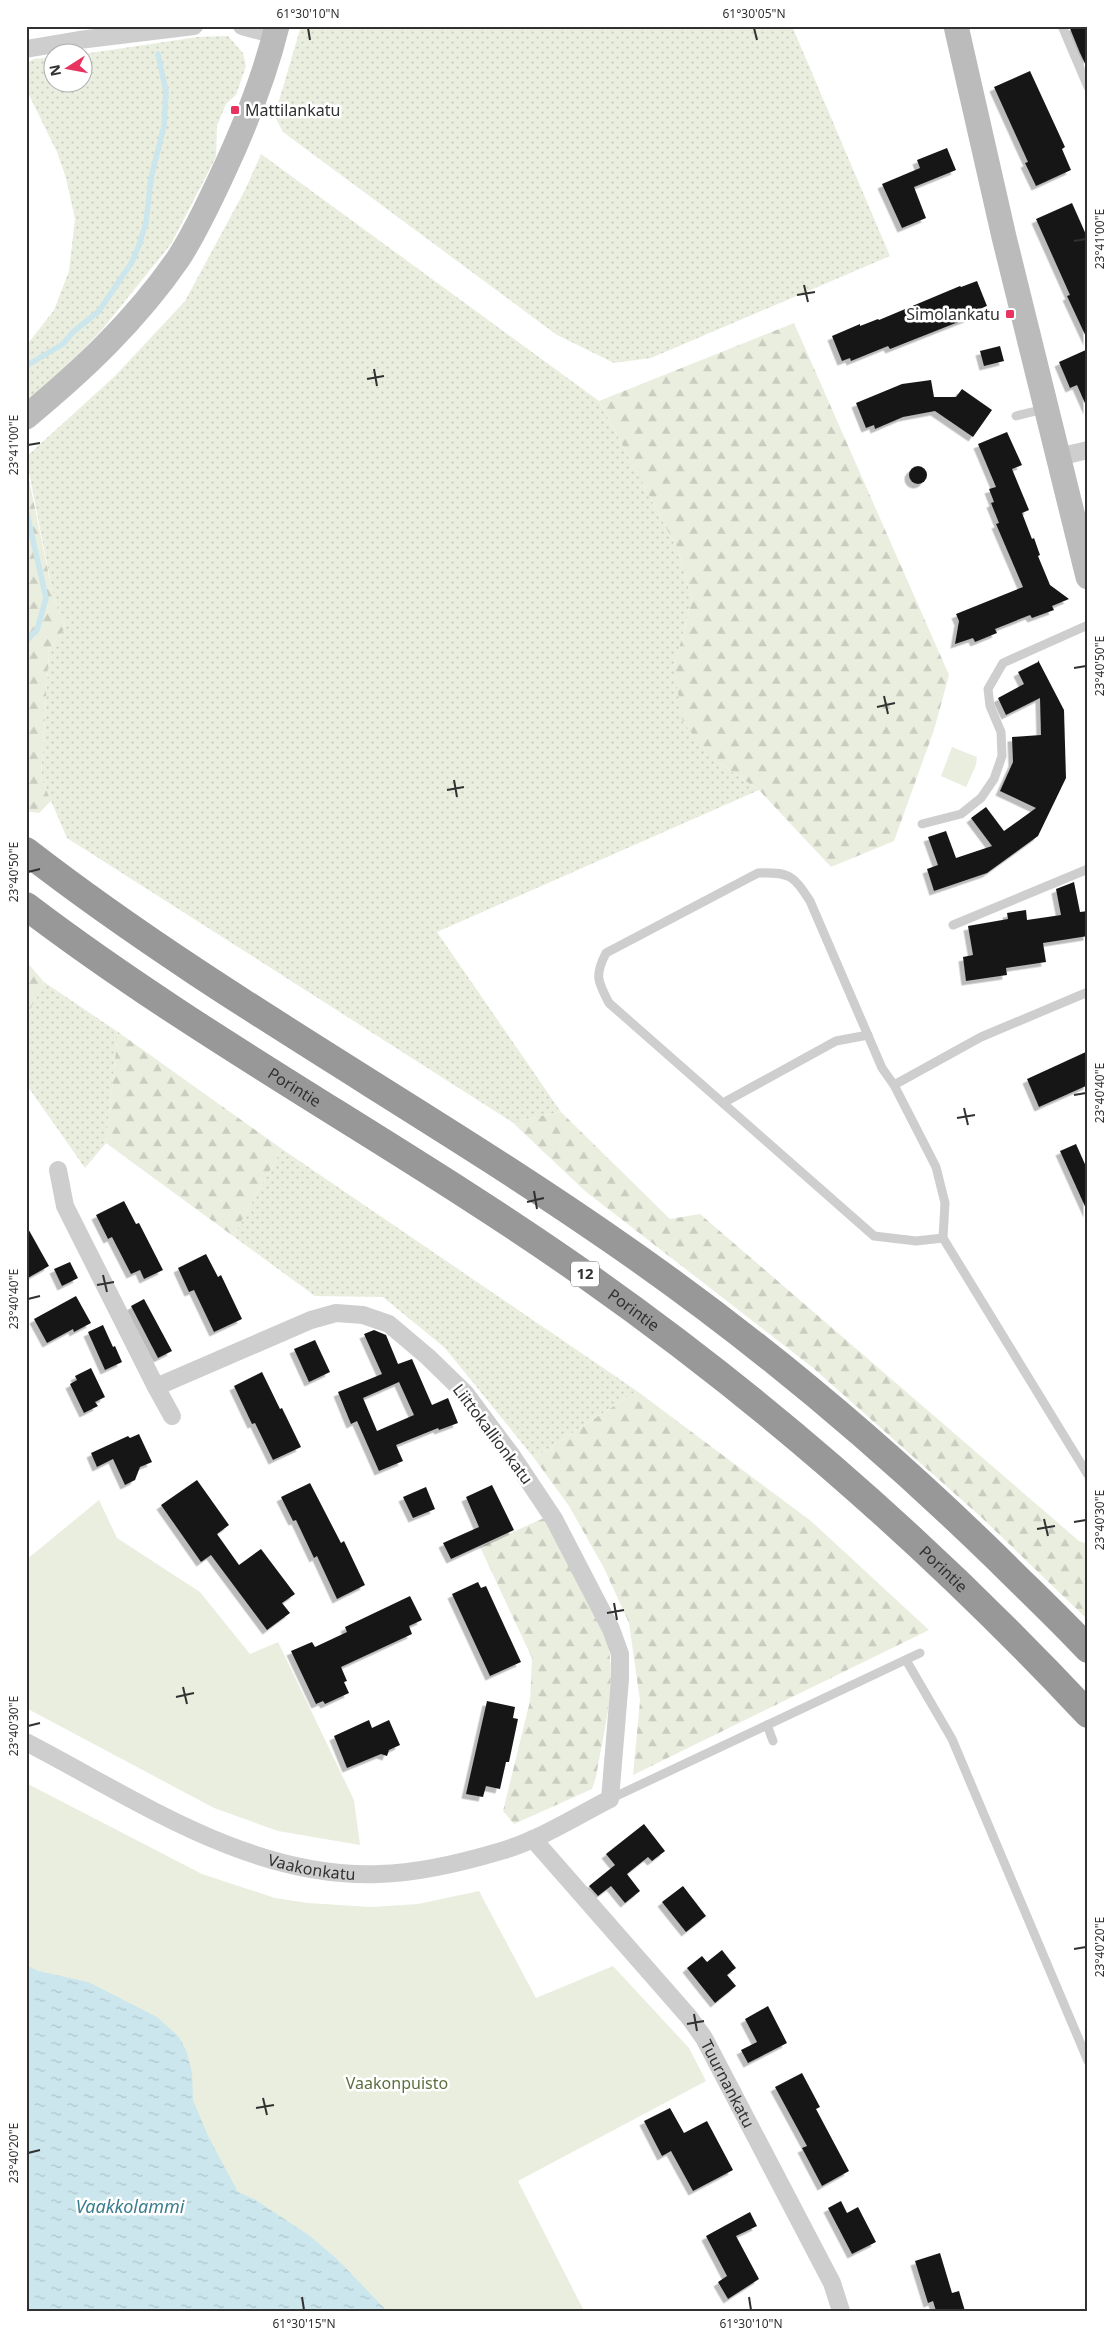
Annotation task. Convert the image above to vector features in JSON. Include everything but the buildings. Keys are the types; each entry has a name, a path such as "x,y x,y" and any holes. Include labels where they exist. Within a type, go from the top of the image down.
{"highway":[{"path":"26,852 81,894 202,976 610,1239 720,1317 924,1487 1088,1649"},
{"name":"Porintie","path":"26,906 179,1014 446,1183 585,1275 689,1350 782,1424 900,1528 1036,1658 1088,1714"}],"street":[{"path":"26,49 79,40 194,26"},
{"path":"26,416 62,388 102,351 140,308 178,258 210,201 248,118 276,31 242,26"},
{"path":"956,26 1046,409 1088,576"},
{"path":"1058,457 1088,450"},
{"path":"58,1170 65,1206 172,1416"},
{"name":"Liittokallionkatu","path":"156,1387 302,1324 336,1313 363,1315 388,1324 428,1356 465,1393 549,1512 611,1629 620,1654 620,1679 610,1799"},
{"name":"Vaakonkatu","path":"26,1742 208,1838 250,1854 307,1868 340,1873 378,1874 430,1870 502,1851 533,1839 610,1799"},
{"name":"Tuurnankatu","path":"533,1839 689,2017 704,2038 832,2283 841,2311"}],"lane":[{"path":"1062,26 1088,87"},
{"path":"1016,416 1046,409"},
{"path":"922,824 961,814 981,798 994,779 1002,756 1001,732 990,706 988,689 1003,663 1088,625"},
{"path":"953,925 1088,869"},
{"path":"943,1238 916,1240 874,1236 610,1003 598,982 598,967 606,953 758,873 777,872 797,880 810,901 882,1068 894,1085 936,1167 945,1203 943,1238 1088,1475"},
{"path":"894,1085 981,1037 1088,992"},
{"path":"723,1103 836,1041 868,1036"},
{"path":"610,1799 920,1653"},
{"path":"906,1660 952,1739 1088,2061"},
{"path":"767,1725 773,1741"}],"green space":[{"path":"301,26 792,26 890,256 651,358 614,363 557,335 283,132 276,119 278,104"},
{"path":"228,36 243,53 246,66 236,95 226,104 217,126 216,157 171,244 101,331 53,380 26,400 26,346 54,310 69,271 75,219 66,178 57,152 28,93 26,63 42,58 42,92 92,92 92,53 198,37"},
{"path":"261,154 599,401 678,550 692,600 674,667 719,763 759,790 437,932 561,1112 512,1122 67,838 41,778 49,650 66,627 54,600 26,457 115,376 185,301 246,188"},
{"path":"794,323 949,675 934,730 894,841 831,867 759,790 719,763 683,723 674,667 692,600 678,550 599,401"},
{"path":"26,465 54,600 66,627 49,650 41,778 51,801 39,813 26,811"},
{"path":"952,747 977,757 976,765 966,787 941,776"},
{"path":"26,961 44,982 26,1018"},
{"path":"44,982 118,1032 106,1143 85,1168 26,1084 26,1018"},
{"path":"118,1032 282,1149 233,1236 106,1143"},
{"path":"561,1112 670,1219 700,1214 1079,1541 1088,1544 1088,1620 981,1517 812,1367 585,1191 512,1122"},
{"path":"282,1149 637,1391 534,1458 445,1348 383,1297 315,1296 233,1236"},
{"path":"637,1391 811,1521 929,1630 633,1775 640,1701 629,1623 604,1568 569,1506 534,1458"},
{"path":"99,1500 117,1538 200,1592 250,1654 278,1642 354,1800 360,1845 278,1831 214,1808 26,1708 26,1560"},
{"path":"546,1517 607,1641 610,1657 610,1691 596,1777 592,1789 514,1824 503,1811 530,1701 532,1658 480,1547"},
{"name":"Vaakonpuisto","path":"26,1783 202,1874 275,1898 308,1903 371,1907 418,1904 479,1891 536,1998 613,1966 689,2048 706,2081 518,2181 584,2311 284,2311 26,1979"}],"water":[{"name":"Vaakkolammi","path":"26,1965 38,1971 88,1982 157,2017 179,2037 186,2050 192,2072 193,2100 208,2136 238,2192 254,2199 310,2236 338,2260 387,2311 26,2311"}],"waterway":[{"path":"26,366 63,344 73,332 99,311 132,262 146,223 151,178 164,126 166,92 158,54"},
{"path":"26,509 46,598 37,630 26,641"}],"place":[{"name":"Mattilankatu","path":"235,110"},
{"name":"Simolankatu","path":"1010,314"}]}
